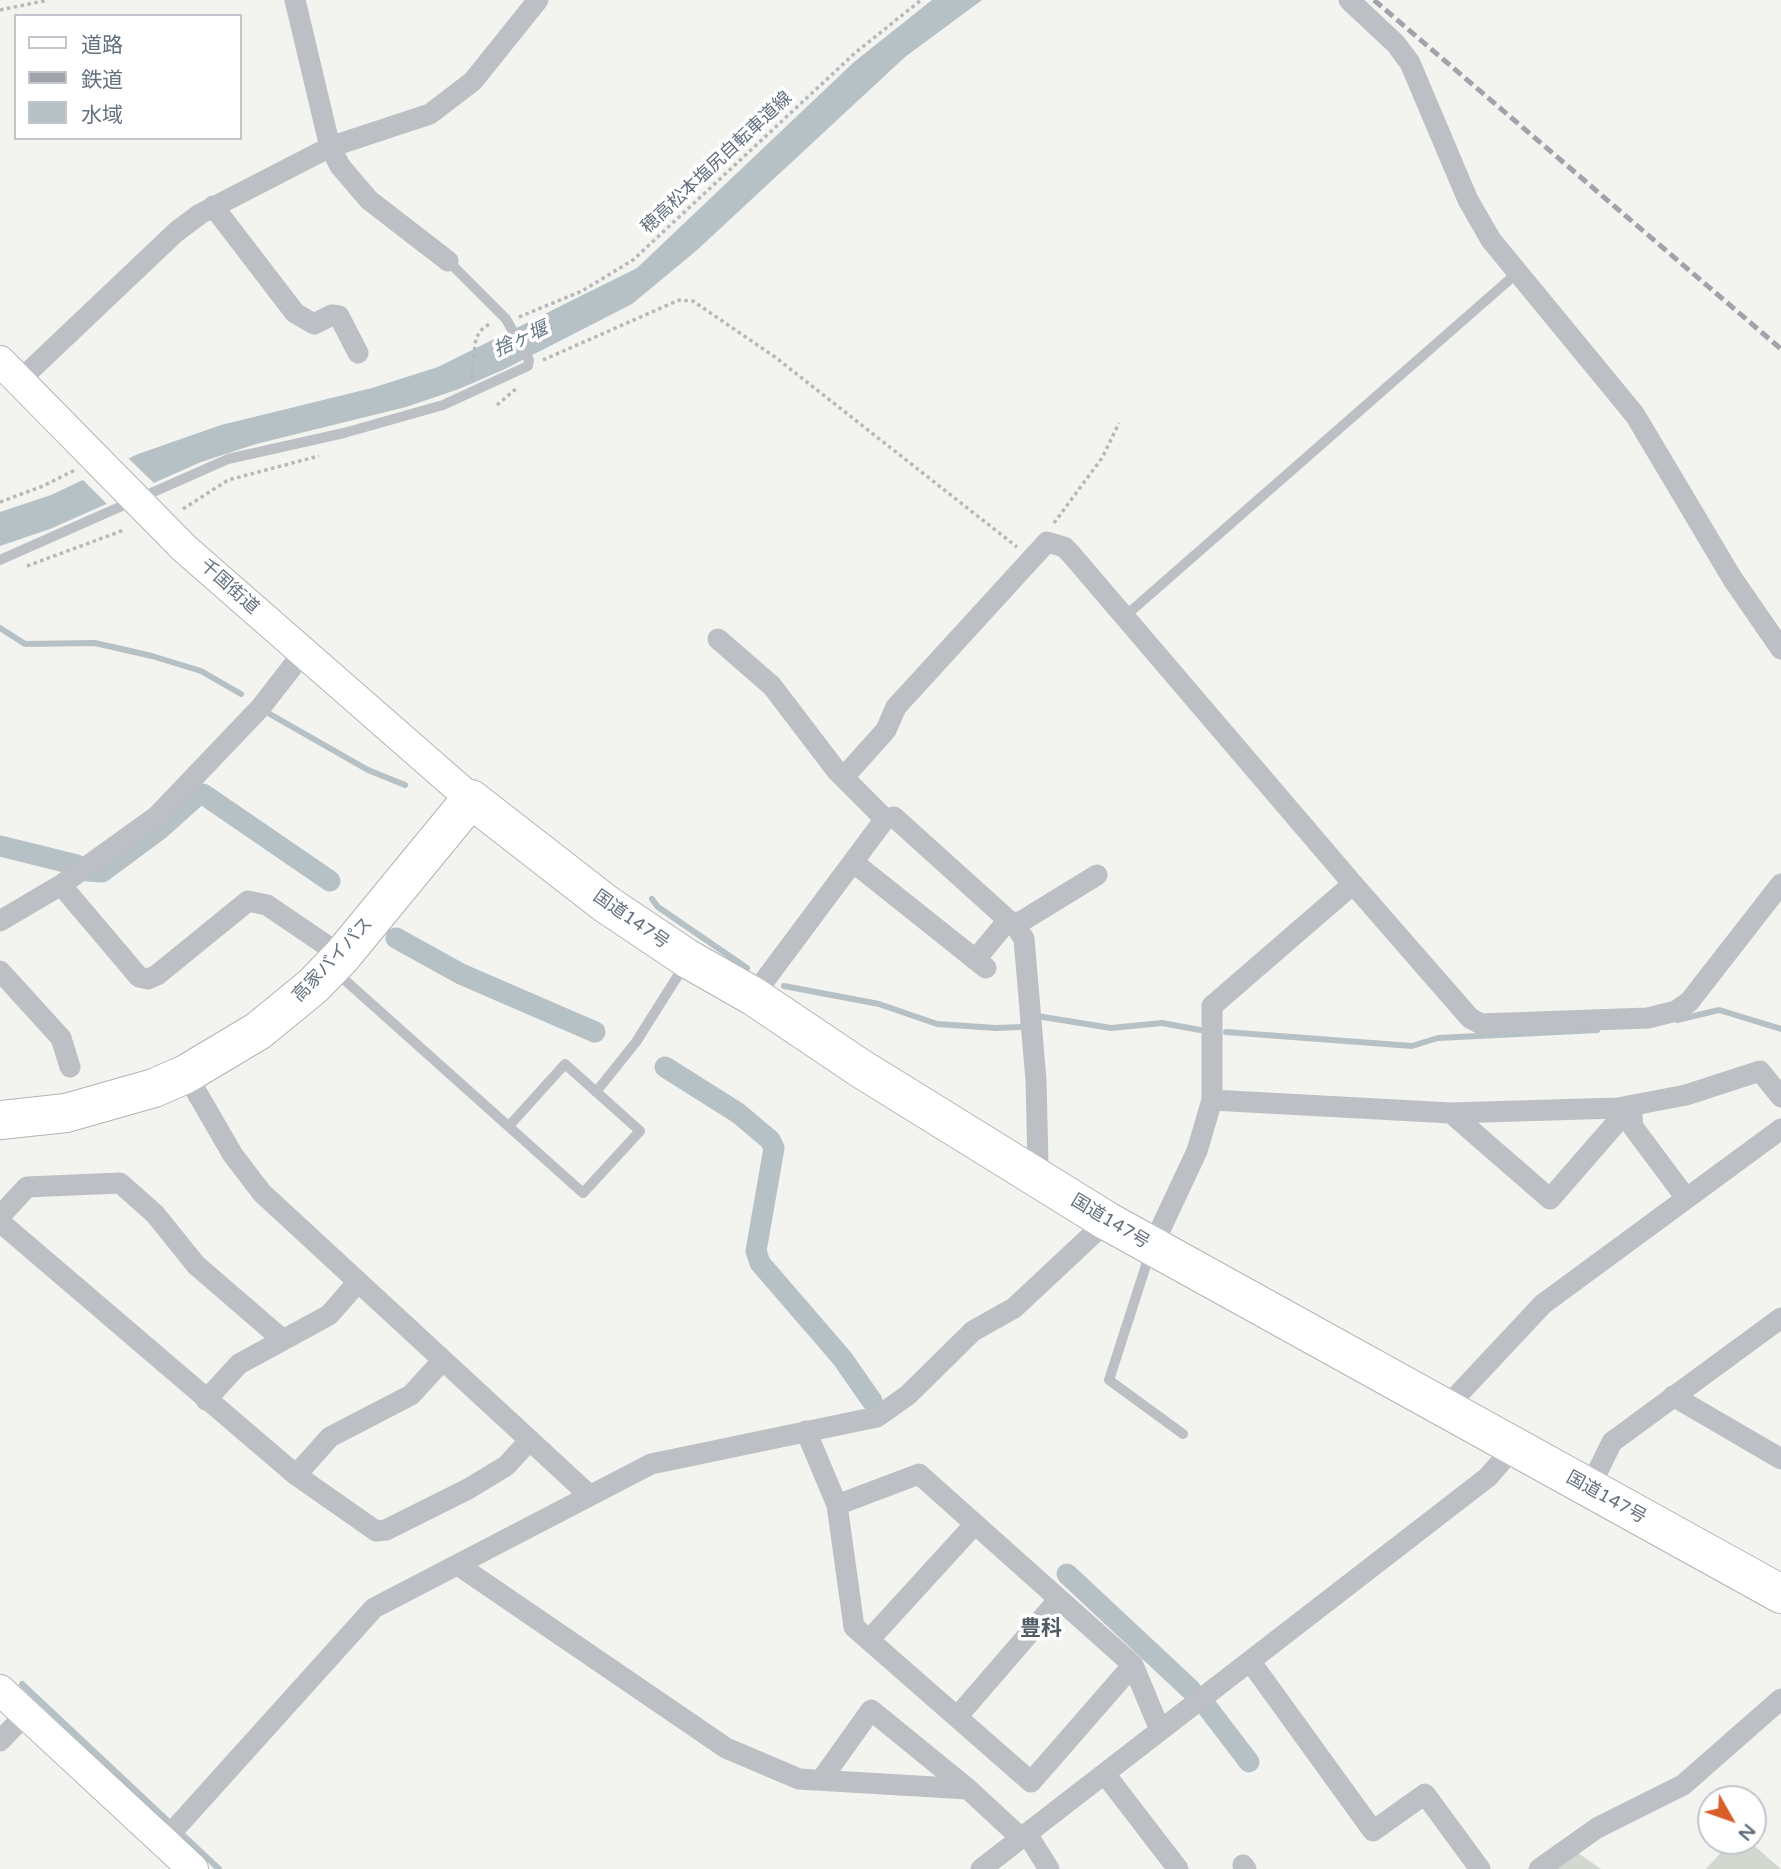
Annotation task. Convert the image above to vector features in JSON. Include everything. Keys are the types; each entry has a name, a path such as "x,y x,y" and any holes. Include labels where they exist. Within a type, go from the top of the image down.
{"highway":[{"name":"国道147号","path":"471,799 606,904 688,959 753,996 860,1068 1107,1221 1781,1594"},
{"name":"高家バイパス","path":"0,1120 66,1113 92,1107 186,1074 258,1031 288,1008 336,961 471,799"}],"main road":[{"name":"千国街道","path":"10,370 91,466 136,498 184,548 471,799"},
{"path":"0,1690 193,1869"}],"street":[{"path":"295,0 330,147 340,166 369,200 448,261"},
{"path":"10,370 176,232 213,206 330,147 430,114 473,81 538,0"},
{"path":"1349,0 1396,44 1410,63 1468,200 1491,240 1635,415 1732,578 1781,649"},
{"path":"213,206 295,313 314,324 332,315 339,316 358,353"},
{"path":"845,778 886,730 896,707 1047,542 1064,547 1470,1018 1481,1024 1648,1018 1676,1011 1689,1002 1781,884"},
{"path":"718,639 772,686 826,758 885,819"},
{"path":"0,921 61,884 157,816 181,794 261,707 303,653"},
{"path":"753,996 885,819 894,817 1024,939 1029,975 1038,1150 1038,1164 1032,1175"},
{"path":"853,862 981,964 1004,925 1022,921 1097,875"},
{"path":"61,884 139,977 148,979 157,975 248,901 267,905 336,961"},
{"path":"1152,1247 1197,1151 1213,1100 1212,1006 1353,884"},
{"path":"0,971 61,1038 69,1066"},
{"path":"1213,1100 1451,1113 1631,1106 1686,1095 1760,1071 1781,1097"},
{"path":"186,1074 233,1155 262,1193 588,1494"},
{"path":"1451,1113 1550,1199 1631,1106"},
{"path":"1631,1106 1633,1127 1686,1198"},
{"path":"1449,1412 1453,1400 1543,1304 1781,1129"},
{"path":"283,1340 196,1265 155,1214 120,1183 27,1186 0,1219 206,1400 296,1475 366,1527 376,1531 386,1530 478,1483 506,1465 530,1440"},
{"path":"164,1841 374,1608 588,1494 651,1464 877,1417 892,1408 973,1331 1014,1308 1107,1221"},
{"path":"206,1400 239,1364 329,1315 358,1282"},
{"path":"1589,1489 1612,1442 1781,1318"},
{"path":"296,1475 330,1437 411,1395 443,1360"},
{"path":"1673,1396 1781,1459"},
{"path":"806,1432 837,1505 854,1627 1031,1782 1133,1665"},
{"path":"981,1869 1488,1477 1514,1447"},
{"path":"837,1505 919,1474 1133,1665 1160,1730"},
{"path":"869,1640 975,1524"},
{"path":"458,1565 726,1748 799,1779 968,1789"},
{"path":"957,1717 1059,1599"},
{"path":"1250,1661 1373,1831 1425,1794 1480,1869"},
{"path":"1539,1869 1597,1828 1683,1785 1781,1699"},
{"path":"821,1780 871,1710 1024,1836 1049,1869"},
{"path":"0,1741 26,1714"},
{"path":"1105,1774 1178,1869"}],"lane":[{"path":"0,560 228,459 344,433 443,405 529,363 512,322 448,261"},
{"path":"1123,618 1517,272"},
{"path":"596,1092 636,1042 688,959"},
{"path":"336,961 509,1126 583,1193 640,1131 565,1064 509,1126"},
{"path":"1152,1247 1109,1380 1183,1434"}],"path":[{"path":"0,10 48,0"},
{"name":"穂高松本塩尻自転車道線","path":"512,322 582,291 633,260 855,53 921,0"},
{"path":"529,363 679,300 693,301 775,357 1032,559"},
{"path":"470,386 475,345 483,328 496,321"},
{"path":"1047,542 1058,514 1102,458 1119,423"},
{"path":"0,502 91,466"},
{"path":"183,509 213,487 255,474"},
{"path":"25,566 124,530"}],"shaded area":[{"path":"1578,1853 1601,1869 1556,1869"},
{"path":"1718,1855 1765,1855 1781,1869 1706,1869"}],"water":[{"name":"捨ヶ堰","path":"932,0 982,0 905,57 696,251 632,304 505,369 459,389 406,407 256,444 201,462 50,529 0,546 0,512 51,495 138,454 221,425 372,388 438,367 637,268 854,62"}],"pier":[{"path":"126,456 156,485 109,506 81,478"}],"waterway":[{"path":"0,628 25,644 95,643 152,656 201,671 241,694"},
{"path":"268,713 368,770 405,785"},
{"path":"88,871 102,872 160,829 198,795 203,794 330,881"},
{"path":"0,846 77,865"},
{"path":"652,899 658,907 747,968"},
{"path":"396,938 461,974 595,1032"},
{"path":"784,986 879,1004 937,1024 996,1028 1020,1027 1027,1023"},
{"path":"1677,1020 1719,1010 1781,1029"},
{"path":"1037,1016 1111,1028 1162,1023 1200,1030"},
{"path":"1226,1032 1412,1046 1438,1038 1597,1030"},
{"path":"665,1067 738,1113 770,1140 774,1148 756,1251 760,1263 842,1358 872,1401"},
{"path":"1067,1574 1191,1690"},
{"path":"22,1684 219,1869"},
{"path":"1207,1707 1249,1762"}],"railway":[{"path":"1374,0 1781,349"}],"district":[{"name":"豊科","path":"1041,1629"}]}
